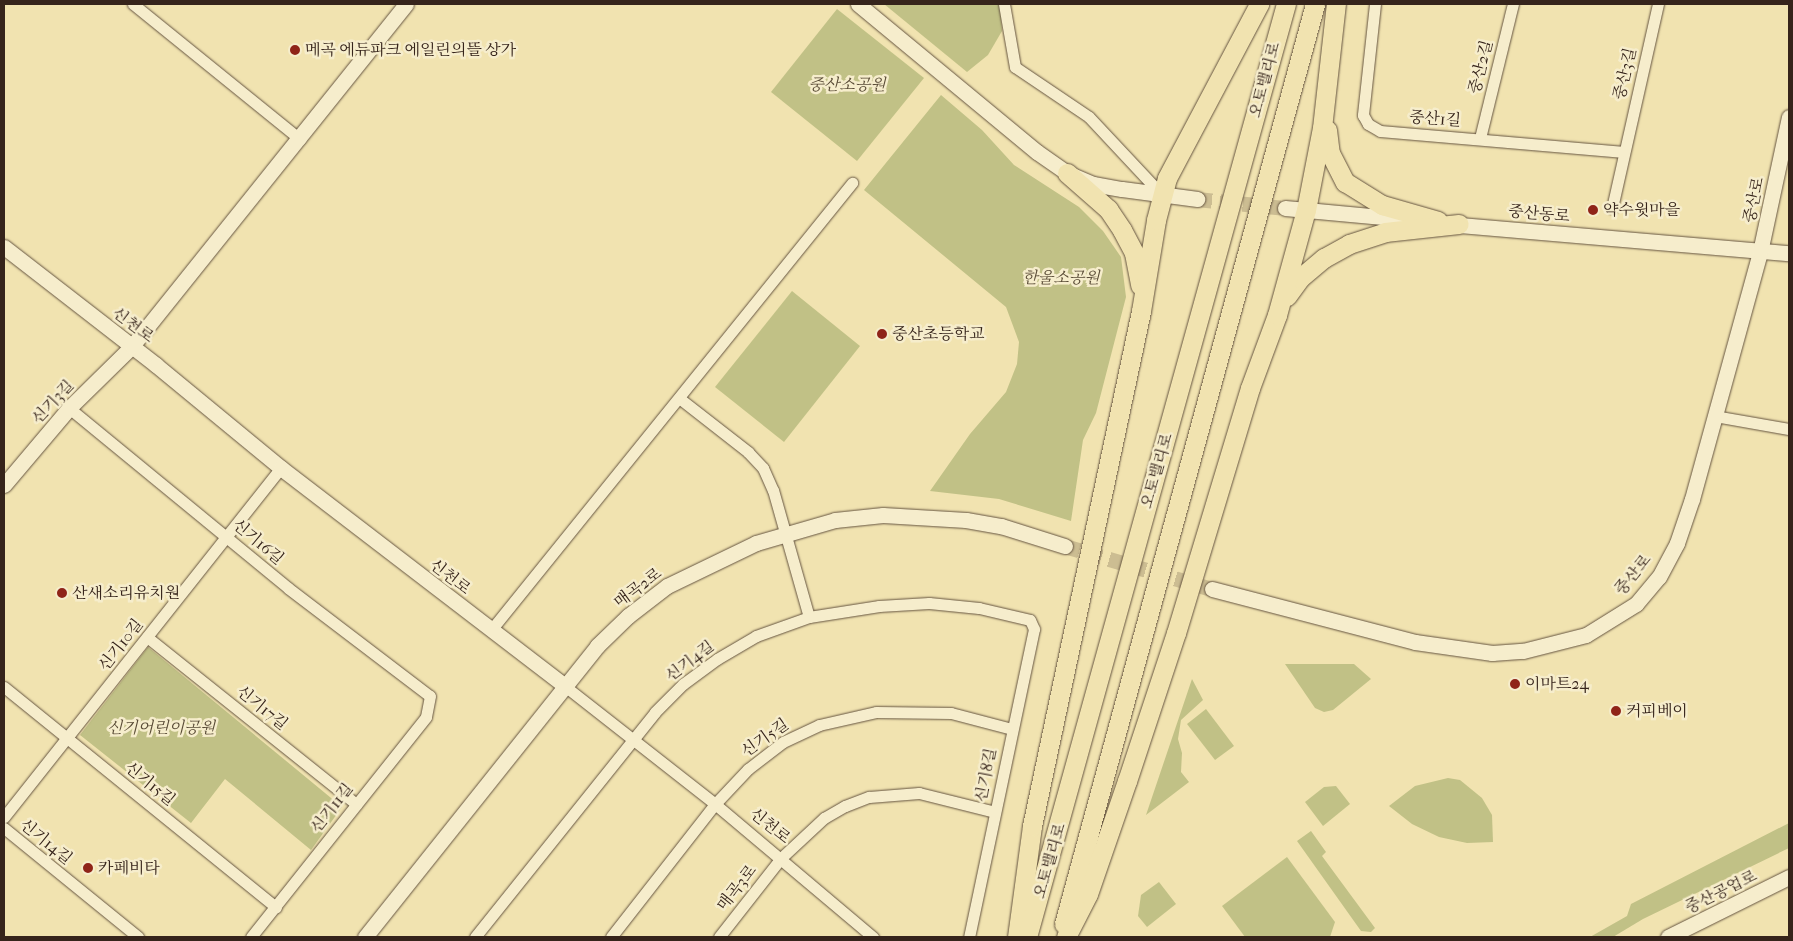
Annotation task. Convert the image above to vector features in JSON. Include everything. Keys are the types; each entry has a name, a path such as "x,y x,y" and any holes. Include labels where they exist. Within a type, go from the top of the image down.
{"highway":[{"path":"1017,937 1032,826 1140,311 1162,195 1167,178 1259,4"},
{"name":"오토밸리로","path":"1027,937 1286,4"},
{"name":"오토밸리로","path":"1060,937 1315,4"},
{"path":"1066,937 1088,894 1124,789 1176,633 1250,388 1277,315 1306,210 1324,112 1336,4"},
{"path":"1324,112 1330,153 1345,182 1382,205 1452,224"},
{"path":"1067,173 1108,209 1122,230 1136,261 1140,311"},
{"path":"1277,315 1300,278 1324,258 1349,244 1385,232 1452,224"}],"street":[{"path":"133,4 300,138"},
{"name":"신기3길","path":"4,485 69,408 132,346 406,4"},
{"path":"858,4 1037,152 1067,173 1094,184 1197,199"},
{"path":"1004,4 1015,67 1089,117 1162,195"},
{"name":"중산1길","path":"1376,4 1363,115 1368,124 1380,131 1480,138 1624,152"},
{"name":"중산2길","path":"1480,138 1513,4"},
{"name":"중산3길","path":"1612,208 1658,4"},
{"name":"중산로","path":"1212,589 1372,632 1459,650 1492,653 1523,651 1586,635 1636,604 1659,577 1677,542 1692,500 1760,252 1789,117"},
{"path":"491,630 852,183"},
{"name":"중산동로","path":"1285,208 1760,252 1789,253"},
{"name":"신천로","path":"4,247 132,346 281,468 633,738 716,804 873,937"},
{"path":"679,398 748,452 763,468 773,490 809,617"},
{"name":"신기16길","path":"69,408 363,647 430,696"},
{"path":"1715,416 1789,429"},
{"name":"신기10길","path":"4,817 281,468"},
{"name":"매곡2로","path":"366,937 598,646 628,616 667,586 714,561 784,532 835,520 926,515 1000,526 1065,546"},
{"name":"신기4길","path":"475,937 633,738 683,684 717,659 756,636 809,617 879,606 929,603 979,608 1030,620"},
{"name":"신기8길","path":"969,937 1034,629 1030,620"},
{"name":"신기17길","path":"147,637 356,804"},
{"name":"신기15길","path":"4,687 276,907"},
{"name":"신기11길","path":"251,937 426,717 430,696"},
{"name":"신기5길","path":"611,937 716,804 748,769 783,742 842,717 876,712 951,713 1012,728"},
{"name":"매곡3로","path":"719,937 781,858 824,818 869,797 919,793 995,812"},
{"name":"신기14길","path":"4,828 138,937"},
{"name":"중산공업로","path":"1668,937 1789,877"}],"green space":[{"path":"884,4 1000,4 1002,31 988,55 967,72"},
{"name":"중산소공원","path":"837,9 924,78 857,161 771,92"},
{"name":"한울소공원","path":"941,95 982,130 1014,165 1079,207 1103,231 1121,257 1126,297 1096,413 1083,440 1071,521 999,499 930,491 970,434 1006,392 1017,364 1019,342 1006,307 864,190"},
{"path":"792,291 860,346 784,442 715,387"},
{"name":"신기어린이공원","path":"148,647 342,807 311,850 225,779 191,823 80,735"},
{"path":"1285,664 1354,664 1371,679 1333,710 1324,712 1315,708"},
{"path":"1192,679 1203,700 1181,720 1178,739 1182,753 1181,772 1189,782 1146,815"},
{"path":"1206,709 1234,746 1215,760 1187,724"},
{"path":"1448,778 1460,780 1482,798 1492,815 1493,842 1467,843 1439,837 1412,824 1389,806 1415,786"},
{"path":"1336,786 1350,804 1323,826 1305,802 1324,787"},
{"path":"1789,823 1789,848 1643,919 1613,937 1590,937 1627,916 1631,904"},
{"path":"1311,831 1326,852 1322,856 1375,928 1371,932 1361,931 1297,841"},
{"path":"1287,857 1335,922 1330,937 1245,937 1222,906"},
{"path":"1159,882 1176,904 1147,927 1138,916 1141,895"}],"tunnel":[{"path":"1197,199 1285,208"},
{"path":"1065,546 1212,589"}],"place":[{"name":"메곡 에듀파크 에일린의뜰 상가","path":"295,50"},
{"name":"약수윗마을","path":"1593,210"},
{"name":"중산초등학교","path":"882,334"},
{"name":"산새소리유치원","path":"62,593"},
{"name":"이마트24","path":"1515,684"},
{"name":"커피베이","path":"1616,711"},
{"name":"카페비타","path":"88,868"}]}
